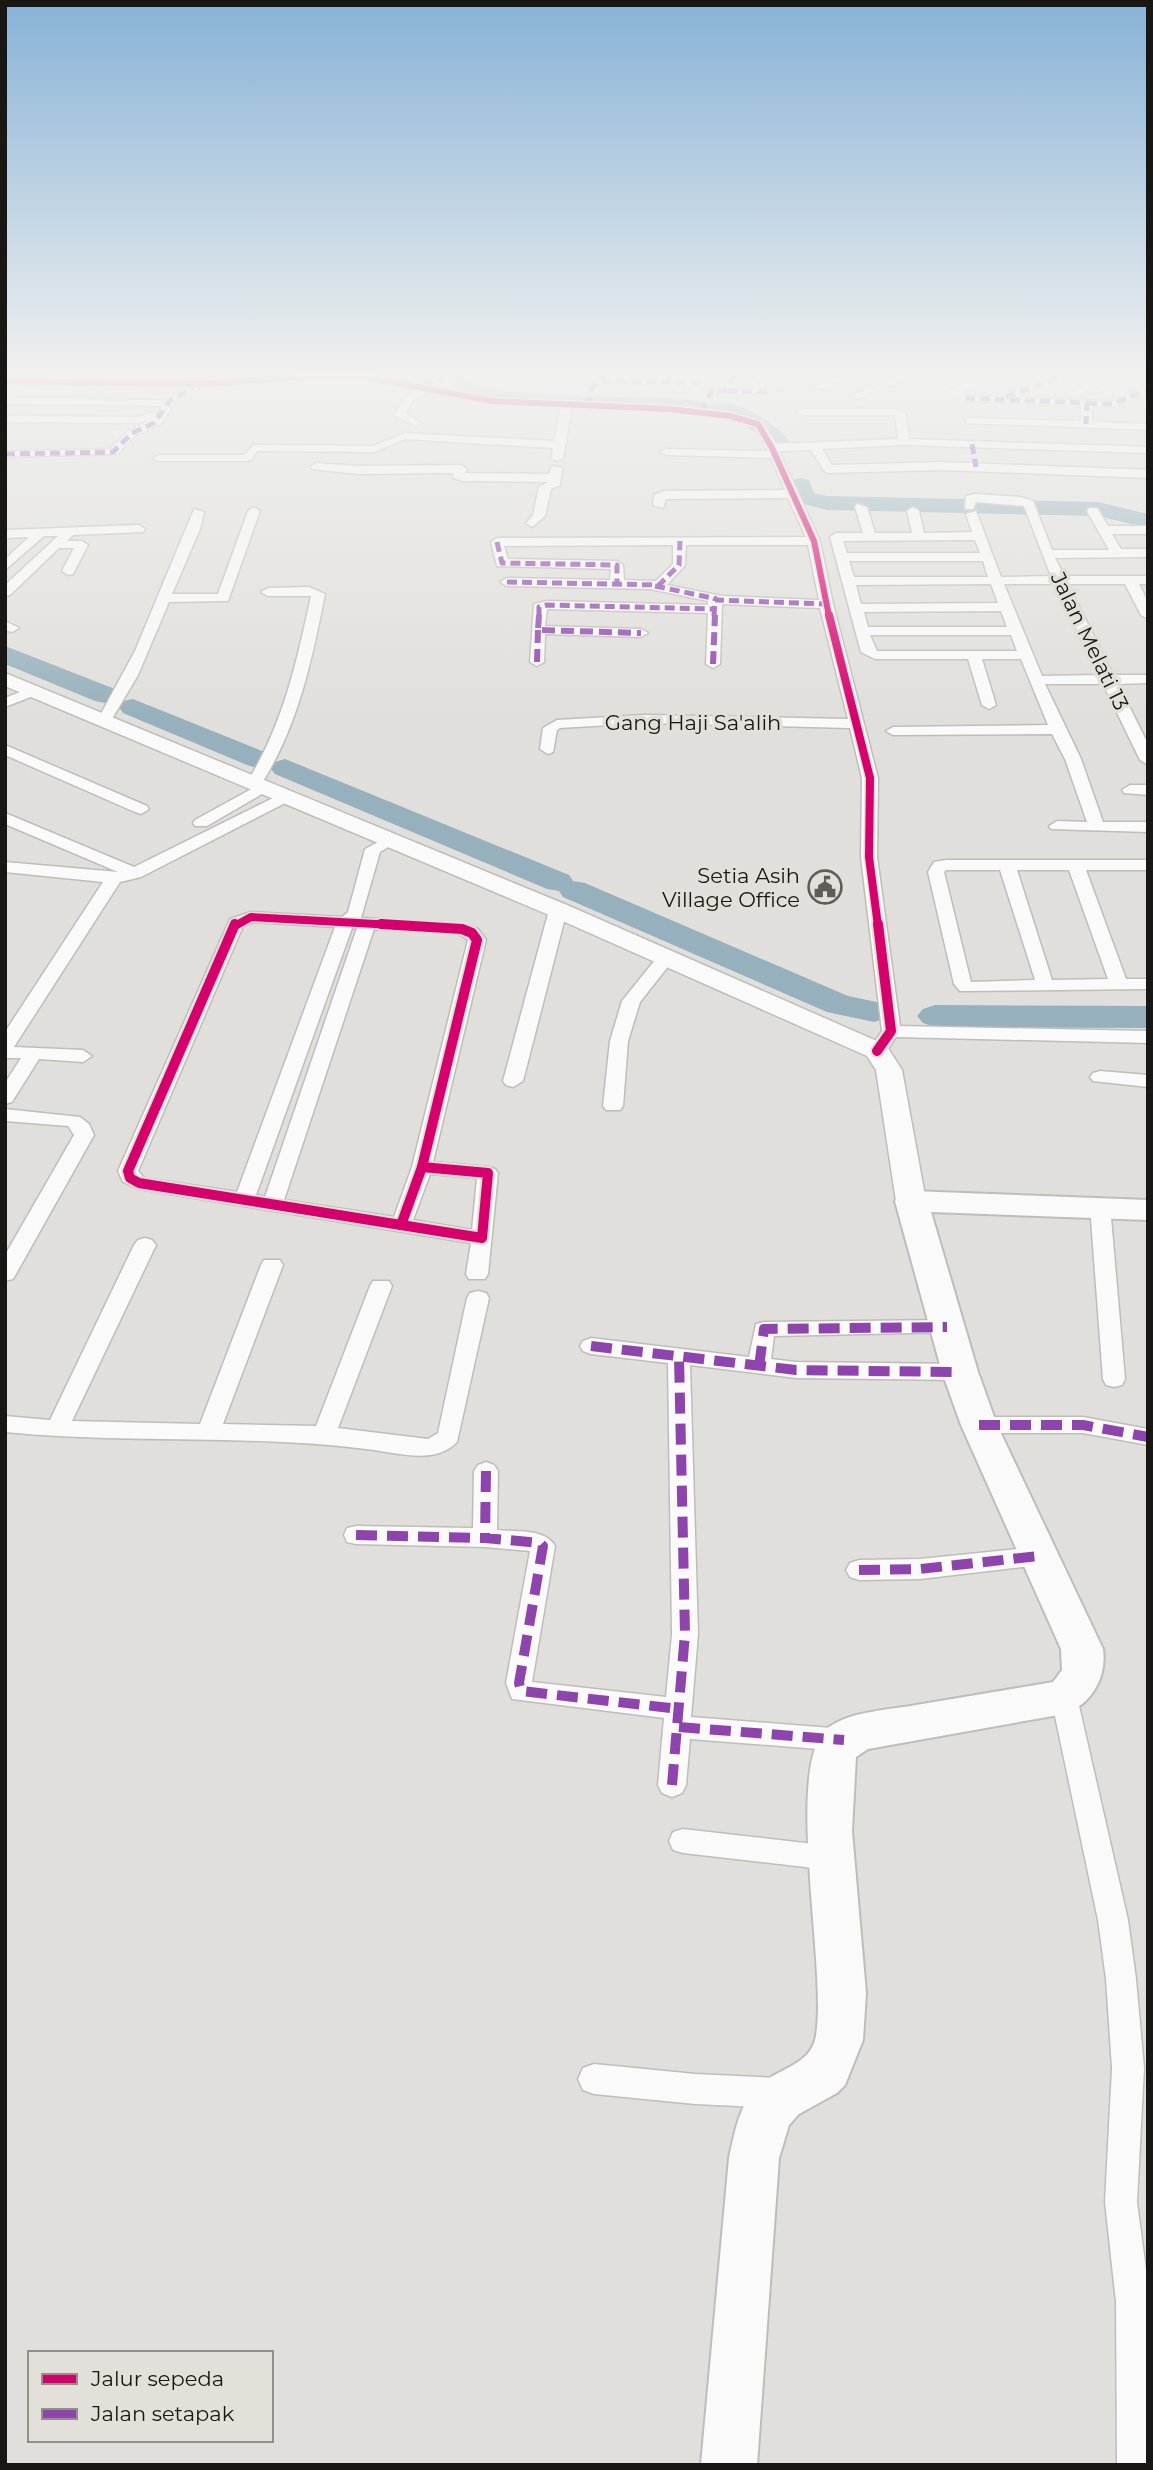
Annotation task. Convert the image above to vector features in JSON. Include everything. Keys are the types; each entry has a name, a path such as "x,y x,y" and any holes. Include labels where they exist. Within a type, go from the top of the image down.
{"main road":[{"path":"729,2465 754,2158 761,2126 771,2108 786,2093 820,2078 834,2058 842,2020 841,1965 831,1858 832,1764 835,1751 844,1740 863,1732 1064,1697 1076,1687 1085,1661 1082,1649 979,1425 960,1372 911,1201 1100,1206 1148,1210"}],"street":[{"path":"532,523 539,516 545,488"},
{"path":"790,488 814,541 826,604 870,778 869,857 890,1021 877,1051"},
{"path":"659,505 659,496 670,494 792,494"},
{"name":"Jalan Melati 13","path":"980,536 970,510 970,499 1020,501 1032,510 1047,554 1148,760"},
{"path":"861,507 870,536"},
{"path":"913,510 919,536"},
{"path":"163,598 223,598 254,511"},
{"path":"1093,511 1117,554"},
{"path":"112,710 194,529 198,512"},
{"path":"5,534 139,529"},
{"path":"1104,530 1148,530"},
{"path":"5,592 70,531"},
{"path":"5,566 40,533"},
{"path":"1028,656 875,655 867,652 836,537 980,536 1016,631 1028,656 1057,729 1073,759 1097,826"},
{"path":"617,585 617,565 502,563 497,541 814,541"},
{"path":"655,586 663,583 679,565 680,541"},
{"path":"57,544 82,545 68,571"},
{"path":"1047,554 1148,553"},
{"path":"841,557 988,557"},
{"path":"1130,580 1146,610"},
{"path":"849,581 1148,580"},
{"path":"507,582 655,586 715,604"},
{"path":"83,1056 5,1049 122,874 192,836 268,779 300,677 318,594 309,591 268,592"},
{"path":"713,664 715,604"},
{"path":"537,662 539,607 544,605 826,604"},
{"path":"857,608 1006,607"},
{"path":"538,630 641,633"},
{"path":"862,631 1016,631"},
{"path":"974,656 989,705"},
{"path":"1037,680 1148,679"},
{"path":"12,688 112,710 268,779 390,841 558,910 877,1051 889,1070 911,1201"},
{"name":"Gang Haji Sa'alih","path":"548,749 550,728 557,724 644,719 858,724"},
{"path":"893,731 1057,729"},
{"path":"7,753 141,809"},
{"path":"1130,790 1148,790"},
{"path":"5,818 122,874"},
{"path":"1057,825 1148,827"},
{"path":"272,1205 323,1054 373,849 390,841"},
{"path":"1147,868 946,865 940,866 936,872 963,984 967,987 1148,984"},
{"path":"1007,865 1045,985"},
{"path":"1076,865 1119,984"},
{"path":"5,867 122,874"},
{"path":"513,1082 558,910"},
{"path":"401,1226 422,1167 477,940 472,933 462,929 356,920 251,917 236,923 128,1171 130,1178 139,1183 401,1226 482,1238"},
{"path":"244,1200 298,1052 356,920"},
{"path":"613,1106 619,1041 631,1001 665,959"},
{"path":"890,1021 1148,1037"},
{"path":"298,1052 323,1054"},
{"path":"5,1098 34,1053"},
{"path":"1100,1077 1148,1081"},
{"path":"5,1115 73,1121 82,1129 84,1135 5,1274"},
{"path":"422,1167 488,1173 477,1274"},
{"path":"1100,1206 1114,1379"},
{"path":"57,1429 145,1245"},
{"path":"209,1431 272,1265"},
{"path":"324,1435 382,1286"},
{"path":"5,1423 57,1429 324,1435 431,1448 443,1443 449,1436 478,1298"},
{"path":"759,1367 764,1329 947,1327"},
{"path":"591,1346 759,1367 833,1371 960,1372"},
{"path":"671,1785 685,1634 680,1356"},
{"path":"979,1425 1083,1425 1148,1437"},
{"path":"485,1538 486,1471"},
{"path":"356,1535 485,1538 540,1543 542,1546 519,1683 521,1691 679,1718 844,1740"},
{"path":"859,1570 920,1569 1040,1556"},
{"path":"1064,1697 1113,1920 1121,1979 1128,2068 1121,2202 1133,2302 1135,2465"},
{"path":"683,1841 831,1858"},
{"path":"594,2079 695,2089 786,2093"}],"waterway":[{"path":"802,488 803,497 827,503 1098,509 1148,521"},
{"path":"5,654 105,695"},
{"path":"133,707 257,759"},
{"path":"285,768 558,882"},
{"path":"574,890 839,1005 874,1011"},
{"path":"935,1016 1148,1017"}],"marked path":[{"path":"507,582 659,585 679,565 680,541"},
{"path":"497,542 502,563 617,565 617,585"},
{"path":"655,586 717,599"},
{"path":"713,664 715,600 826,604"},
{"path":"641,633 538,630 539,607 714,609"},
{"path":"537,662 538,630"},
{"path":"759,1367 764,1329 947,1327"},
{"path":"591,1346 796,1370 960,1372"},
{"path":"672,1785 685,1634 679,1356"},
{"path":"979,1425 1083,1425 1148,1437"},
{"path":"486,1471 485,1538 540,1543 543,1546 519,1683 521,1691 679,1709"},
{"path":"356,1535 485,1538"},
{"path":"859,1570 920,1569 1039,1556"},
{"path":"679,1727 844,1740"}],"cycle path":[{"path":"790,488 814,541 826,604 870,778 869,857 891,1031 877,1051"},
{"path":"401,1226 422,1167 477,940 472,933 462,929 251,917 236,923 128,1171 130,1178 139,1183 482,1238 488,1173 422,1167"}],"place":[{"name":"Setia Asih Village Office","path":"825,887"}]}
